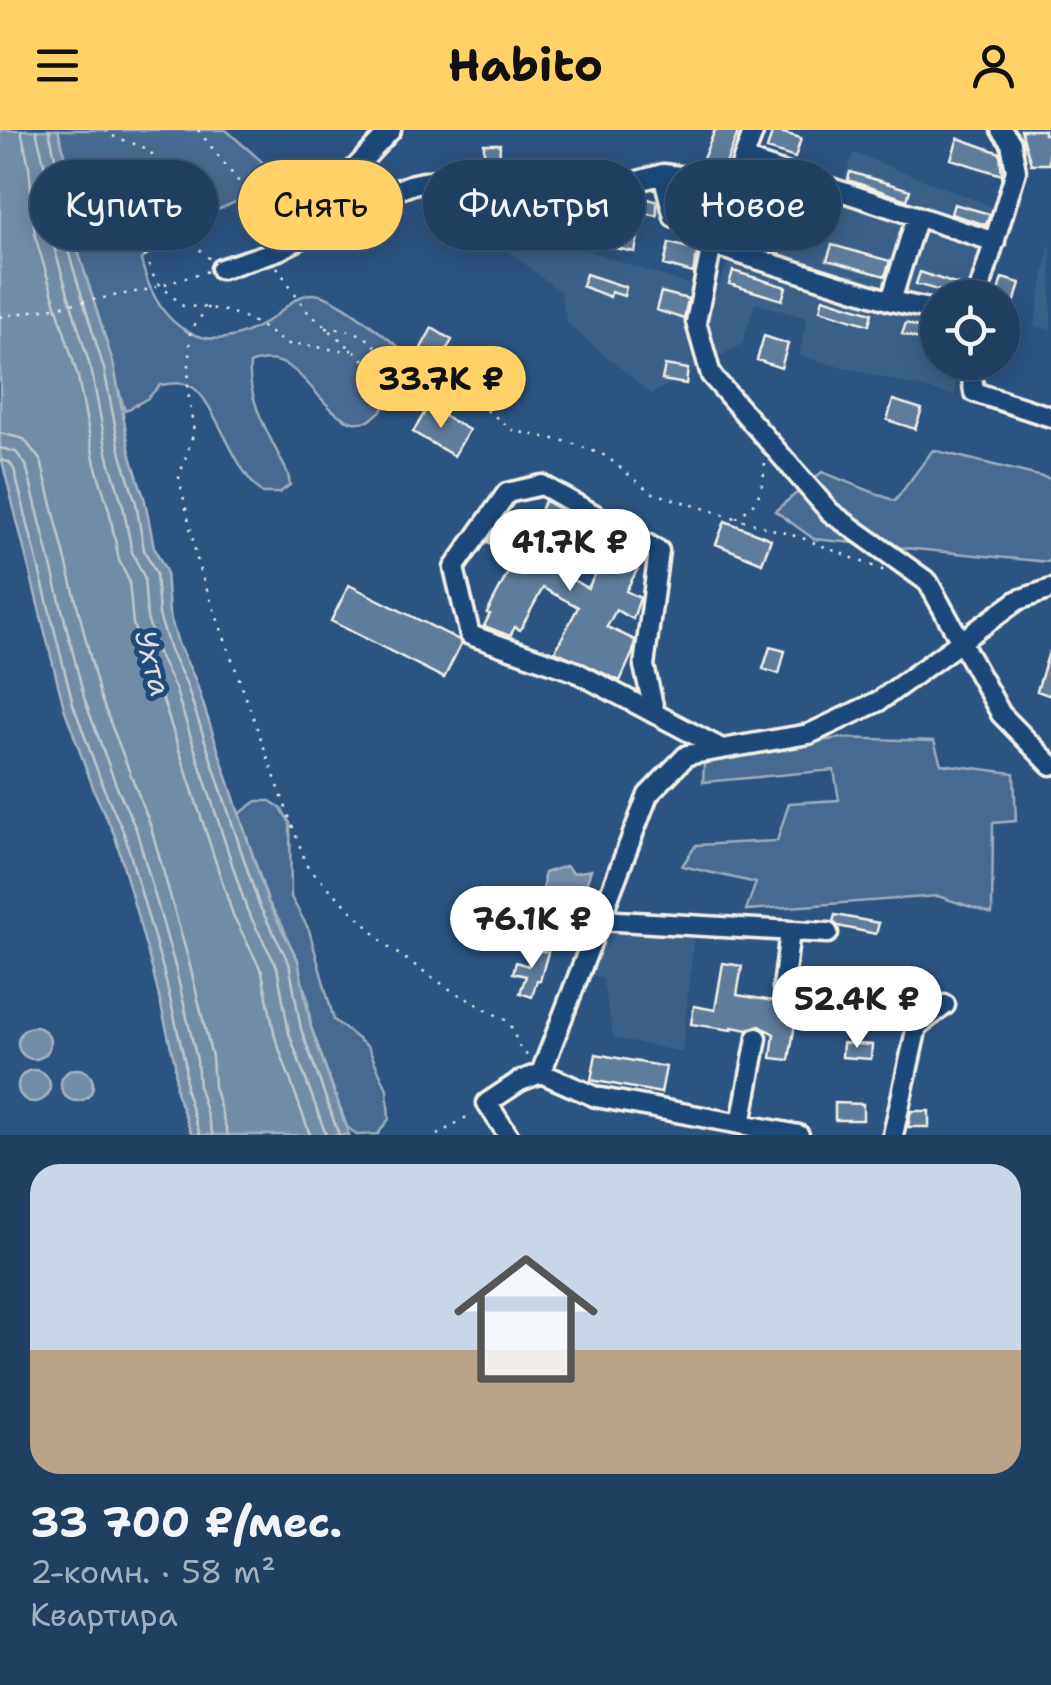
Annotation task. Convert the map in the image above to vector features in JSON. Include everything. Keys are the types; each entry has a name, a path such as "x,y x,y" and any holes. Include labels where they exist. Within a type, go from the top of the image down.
{"street":[{"path":"273,252 391,130"},
{"path":"754,130 743,159 995,242"},
{"path":"983,280 1016,171 1011,143 1001,130"},
{"path":"221,269 273,252 413,184 450,177 581,196 663,174 665,182"},
{"path":"891,301 917,216"},
{"path":"712,250 696,322 711,374 830,512 928,582 1001,714 1051,764"},
{"path":"751,250 891,301 920,307"},
{"path":"972,380 974,392 1051,417"},
{"path":"655,714 644,666 659,550 542,485 507,493 454,568 470,635 574,671 655,714 723,749"},
{"path":"540,1073 648,794 686,755 809,734 879,700 1018,600 1051,589"},
{"path":"600,920 828,934"},
{"path":"783,988 790,931"},
{"path":"893,1135 917,1026 945,1005"},
{"path":"742,1124 757,1038"},
{"path":"508,1135 487,1103 540,1073 596,1098 699,1126 742,1124 798,1135"}],"path":[{"path":"106,130 107,134 148,149 181,190 181,232 221,269"},
{"path":"198,130 254,201 273,252 307,311 363,359 460,389 514,431 569,442 606,456 650,492 805,539 884,570"},
{"path":"143,250 155,280 183,306 208,307 251,317 286,344 304,343 334,352 352,350"},
{"path":"0,317 146,290 189,274 221,269"},
{"path":"208,307 190,331 188,392 194,432 180,477 199,568 307,866 388,948 508,1022 519,1046 540,1073"},
{"path":"324,328 366,334 394,368"},
{"path":"736,518 754,507 764,481 766,450"},
{"path":"436,1135 454,1128 487,1103"}],"shaded area":[{"path":"58,130 226,130 260,160 238,160 238,201 218,210 218,160 66,159"},
{"path":"854,153 996,208 975,280 920,280 920,380 955,380 955,396 799,356 807,318 755,303 742,344 651,394 567,323 560,292 507,250 586,250 716,294 732,250 841,250 841,186"},
{"path":"1051,244 1051,329 1034,327"},
{"path":"77,250 154,250 141,260 149,284 173,321 188,332 206,338 226,338 272,318 305,295 321,295 358,316 403,350 406,365 382,410 369,421 353,422 339,416 306,381 282,363 267,360 250,364 256,407 288,474 290,485 279,493 262,493 252,482 208,405 192,387 180,383 160,385 148,398 125,411"},
{"path":"933,450 1051,479 1051,559 1048,562 814,539 775,511 822,472 895,501"},
{"path":"838,738 934,741 941,764 1014,773 1016,821 993,823 992,914 938,896 746,910 756,883 682,866 696,845 777,841 789,803 839,800 834,770 703,782 704,763"},
{"path":"257,801 270,801 281,808 290,823 291,897 309,930 334,1020 368,1047 387,1089 389,1119 378,1134 357,1135 347,1127 311,1027 307,996 283,926 268,902 239,814"},
{"path":"608,929 694,934 682,1052 614,1038 602,979 592,974"}],"water":[{"name":"Ухта","path":"0,130 58,130 66,160 30,160 30,250 78,250 114,366 130,453 154,547 166,571 169,613 179,646 195,679 268,902 298,960 311,1027 349,1135 192,1135 176,1092 175,1064 115,836 64,708 0,453"},
{"path":"566,866 573,873 591,870 586,885 568,895 543,894 544,873"},
{"path":"34,1027 45,1032 50,1043 45,1054 34,1059 23,1054 18,1043 23,1032"},
{"path":"77,1069 88,1074 93,1085 88,1096 77,1101 66,1096 61,1085 66,1074"},
{"path":"34,1070 45,1075 50,1086 45,1097 34,1102 23,1097 18,1086 23,1075"}],"building":[{"path":"715,130 739,130 727,160 702,160"},
{"path":"773,130 801,138 795,158 767,149"},
{"path":"1021,130 1044,130 1044,134 1049,134 1049,164 1031,164"},
{"path":"958,138 1000,153 1002,175 951,159"},
{"path":"484,144 500,144 499,160 484,160"},
{"path":"850,172 910,190 907,200 848,180"},
{"path":"645,198 657,201 657,216 645,213"},
{"path":"954,204 990,214 986,225 951,214"},
{"path":"841,247 890,261 885,276 827,260 830,250"},
{"path":"667,250 698,250 693,273 664,265"},
{"path":"733,271 786,287 782,300 729,284"},
{"path":"920,272 944,280 920,280 920,285 916,284"},
{"path":"586,274 626,287 624,296 611,292 610,297 582,286"},
{"path":"661,292 688,299 684,319 656,310"},
{"path":"823,298 872,313 869,325 820,310"},
{"path":"906,323 920,328 920,340 902,334"},
{"path":"432,328 452,340 440,361 420,350"},
{"path":"764,336 788,344 781,368 757,360"},
{"path":"665,365 688,369 686,384 662,380"},
{"path":"893,400 922,409 915,429 887,420"},
{"path":"428,407 469,430 454,456 413,432"},
{"path":"545,501 578,520 552,569 588,588 613,540 644,557 626,591 640,598 633,619 616,610 607,627 635,640 620,681 555,651 578,607 543,588 520,630 515,627 510,636 484,626 516,557 488,542 493,535 520,549"},
{"path":"725,521 771,539 762,563 716,544"},
{"path":"349,585 459,640 461,644 444,678 331,621"},
{"path":"770,647 785,651 779,674 763,669"},
{"path":"1051,652 1051,696 1037,691"},
{"path":"835,915 879,923 876,934 838,926 833,922"},
{"path":"532,949 548,952 532,997 520,993 526,976 513,973 516,962 528,966"},
{"path":"723,963 742,966 737,995 779,1002 790,998 817,1002 814,1021 796,1018 789,1060 771,1058 774,1034 760,1026 732,1030 691,1024 694,1006 715,1010"},
{"path":"843,1043 872,1045 871,1059 842,1057"},
{"path":"596,1054 666,1067 661,1093 591,1080"},
{"path":"835,1103 863,1104 863,1120 835,1120"},
{"path":"911,1111 929,1111 929,1127 908,1127"}]}
